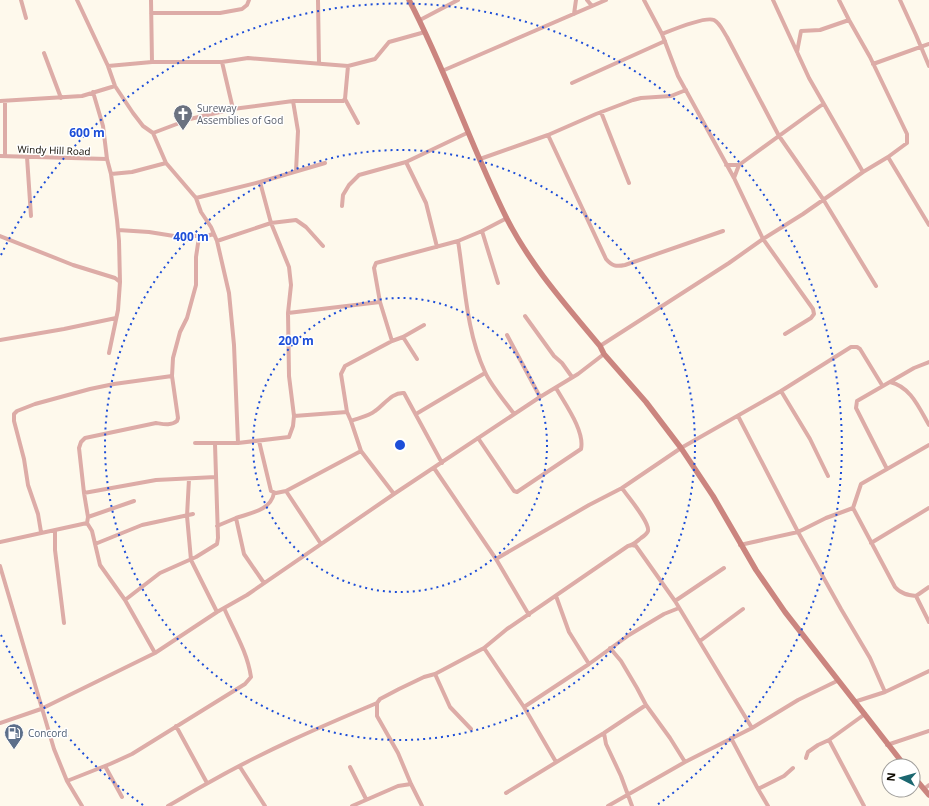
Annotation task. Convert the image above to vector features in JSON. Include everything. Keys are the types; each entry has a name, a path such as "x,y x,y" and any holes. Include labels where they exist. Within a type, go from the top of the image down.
{"street":[{"path":"21,0 26,18"},
{"path":"77,0 108,66 115,86 143,126 153,133 166,164 196,198 201,212 217,241 229,293 234,344 238,443"},
{"path":"152,0 152,62"},
{"path":"152,12 220,13 242,10 247,5 249,0"},
{"path":"318,0 319,64"},
{"path":"409,0 420,20 467,132 507,218 527,254 550,286 600,346 604,354 646,402 681,448 713,496 740,545 785,612 898,758"},
{"path":"420,20 458,0"},
{"path":"574,14 576,0"},
{"path":"587,0 592,6"},
{"path":"442,71 606,0"},
{"path":"644,0 662,34 678,76 734,178 763,239 814,309 814,314 811,318 785,334"},
{"path":"773,0 809,78 863,172"},
{"path":"600,346 729,263 907,143 907,134 873,64 839,0"},
{"path":"900,0 929,66"},
{"path":"662,34 704,19 714,20 719,24 779,136 824,199 876,286"},
{"path":"797,52 801,30 820,30 849,20"},
{"path":"108,66 152,62 222,62 248,58 348,66 375,59 389,42 425,32"},
{"path":"572,83 665,41"},
{"path":"873,64 929,44"},
{"path":"44,53 61,98"},
{"path":"222,62 233,109"},
{"path":"348,66 345,99 358,123"},
{"path":"0,101 82,96 115,86"},
{"path":"480,159 548,135 633,100 671,96 686,90"},
{"path":"93,92 103,126 118,230 120,282 116,318 109,353"},
{"path":"153,133 190,119 233,109 293,101 339,102 345,99"},
{"path":"2,156 5,101"},
{"path":"293,101 298,131 296,171"},
{"path":"734,178 739,165 823,104"},
{"path":"601,112 629,183"},
{"path":"342,206 343,195 349,185 359,175 406,162 467,132"},
{"path":"548,135 606,259 610,264 616,267 625,265 723,231"},
{"name":"Windy Hill Road","path":"2,156 107,159"},
{"path":"28,157 31,216"},
{"path":"888,157 929,225"},
{"path":"406,162 426,203 437,247"},
{"path":"196,198 260,182 325,163"},
{"path":"111,174 132,172 166,164"},
{"path":"726,165 739,165"},
{"path":"196,443 238,443 288,437 293,426 294,416 289,376 288,313 291,285 289,267 270,223 260,182"},
{"path":"392,341 380,302 374,268 376,263 458,240 482,231 507,218"},
{"path":"217,241 270,223 296,220 306,227 322,246"},
{"path":"118,230 142,231 174,236 207,236 213,234"},
{"path":"482,231 498,283"},
{"path":"0,236 73,265 115,278 120,282"},
{"path":"155,653 125,600 100,565 92,531 87,523 88,516 79,448 81,442 85,438 156,423 165,424 175,423 177,421 178,418 172,376 173,358 187,318 196,285 196,257 199,236"},
{"path":"458,240 467,308 476,349 485,373 514,414"},
{"path":"288,313 380,302"},
{"path":"525,316 554,356 572,377"},
{"path":"0,340 116,318"},
{"path":"394,494 361,451 351,420 346,412 341,374 345,366 424,325"},
{"path":"507,335 540,397"},
{"path":"403,337 417,359"},
{"path":"496,559 589,505 622,488 681,448 781,391 854,346 860,349 882,385"},
{"path":"0,723 41,709 155,653 217,612 247,595 394,494 540,397 578,374 604,354"},
{"path":"887,469 856,408 856,404 859,398 914,368 929,362"},
{"path":"416,414 485,373"},
{"path":"42,532 38,514 28,485 24,459 13,418 14,414 21,409 35,404 90,389 172,376"},
{"path":"890,382 902,386 907,391 929,425"},
{"path":"478,438 514,491 517,492 581,449 582,442 575,422 556,388"},
{"path":"781,391 810,439 828,476"},
{"path":"351,420 375,412 383,403 400,393 404,393 407,396 442,463"},
{"path":"294,416 346,412"},
{"path":"738,416 798,532 870,658 884,692"},
{"path":"259,441 271,492 274,493"},
{"path":"125,600 160,573 190,560 217,544 215,444"},
{"path":"929,445 861,484 853,508 898,591 907,595 916,596 929,587"},
{"path":"274,493 286,490 361,451"},
{"path":"434,468 496,559 528,615"},
{"path":"84,493 156,480 216,477"},
{"path":"189,479 186,516 190,560 217,612"},
{"path":"168,806 207,783 316,729 377,703 380,699 399,688 435,674 484,648 507,629 628,546 632,545 647,534 648,526 640,512 622,488"},
{"path":"286,490 321,544"},
{"path":"217,526 266,507 271,502 274,493"},
{"path":"88,516 134,501"},
{"path":"740,545 798,532 826,518 853,508"},
{"path":"871,543 929,508"},
{"path":"95,544 142,525 193,514"},
{"path":"236,518 244,554 264,583"},
{"path":"0,542 87,523"},
{"path":"54,530 64,623"},
{"path":"632,545 636,546 675,601 752,728"},
{"path":"0,566 54,749 67,781 82,806"},
{"path":"675,601 724,568"},
{"path":"556,596 569,632 589,664"},
{"path":"916,596 929,622"},
{"path":"67,781 132,754 245,684 250,677 249,667 240,640 224,608"},
{"path":"524,707 589,664 610,648 664,614 679,608"},
{"path":"700,641 743,609"},
{"path":"484,648 524,707 556,762"},
{"path":"610,648 621,661 646,705 666,732 685,762"},
{"path":"854,702 884,692 929,671"},
{"path":"435,674 450,707 471,729"},
{"path":"608,806 685,762 752,728 798,700 837,680"},
{"path":"377,703 377,716 398,753 422,806"},
{"path":"506,793 604,733 646,705"},
{"path":"806,758 808,752 829,740 865,714"},
{"path":"176,726 207,783"},
{"path":"887,745 929,731"},
{"path":"604,733 606,744 614,759 632,806"},
{"path":"731,738 768,806"},
{"path":"829,740 864,806"},
{"path":"105,766 122,797"},
{"path":"240,767 265,806"},
{"path":"350,767 366,799"},
{"path":"758,789 784,776 793,768"},
{"path":"352,806 398,786 411,784"},
{"path":"921,785 929,795"},
{"path":"924,789 929,785"},
{"path":"179,800 182,806"}],"place":[{"name":"Sureway Assemblies of God","path":"183,131"},
{"name":"Concord","path":"14,750"}]}
